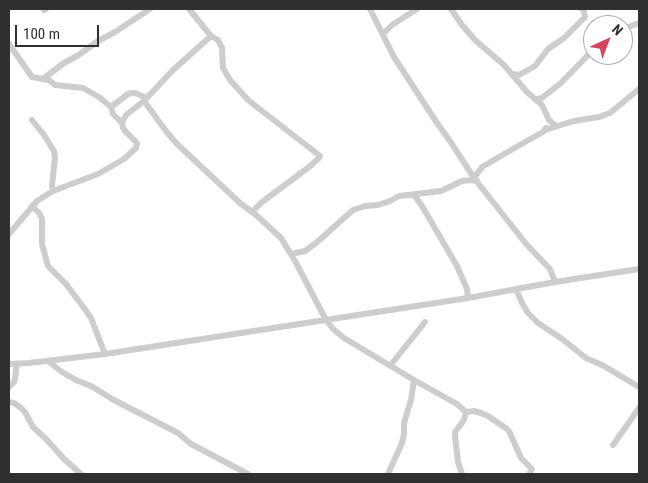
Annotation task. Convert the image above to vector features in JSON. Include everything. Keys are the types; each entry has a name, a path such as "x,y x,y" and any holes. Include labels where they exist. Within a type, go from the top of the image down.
{"street":[{"path":"43,79 64,63 150,9"},
{"path":"189,9 211,36 218,40 222,48 223,68 230,80 248,100 320,156 313,164 262,202 252,212"},
{"path":"370,9 394,57 437,123 476,180 527,244 550,269 555,282"},
{"path":"383,34 392,25 417,9"},
{"path":"450,9 475,40 518,78 527,92 540,101 549,120 556,126"},
{"path":"518,78 535,66 548,49 564,38 585,17 582,9"},
{"path":"10,232 37,201 53,191 98,174 124,160 137,146 137,143 123,128 123,121 126,115 146,99 173,70 211,36"},
{"path":"9,46 32,78 49,80 55,85 83,88 99,97 110,107 112,113 123,121"},
{"path":"540,101 562,83 583,61"},
{"path":"476,180 482,166 545,130 574,120 599,117 610,113 639,89"},
{"path":"110,107 132,93 146,99 166,131 176,143 280,238 291,254 333,330 390,366 457,404 466,412 474,411 481,413 507,429 521,458 532,469 529,474"},
{"path":"32,120 44,134 54,151 53,191"},
{"path":"545,130 549,120"},
{"path":"291,254 304,251 316,243 353,210 365,206 378,205 399,196 441,191 462,181 476,180"},
{"path":"414,195 457,266 467,289 468,298"},
{"path":"32,206 42,219 42,244 48,266 66,284 91,318 105,354"},
{"path":"9,364 105,354 468,298 639,268"},
{"path":"516,289 528,313 538,323 586,358 604,366 639,387"},
{"path":"390,366 425,322"},
{"path":"48,361 69,376 178,433 233,470 248,474"},
{"path":"9,387 14,382 17,364"},
{"path":"388,474 402,442 404,423 411,400 414,380"},
{"path":"9,402 21,408 33,427 64,460 81,474"},
{"path":"613,445 639,408"},
{"path":"462,474 458,462 455,432 464,420 466,412"}]}
